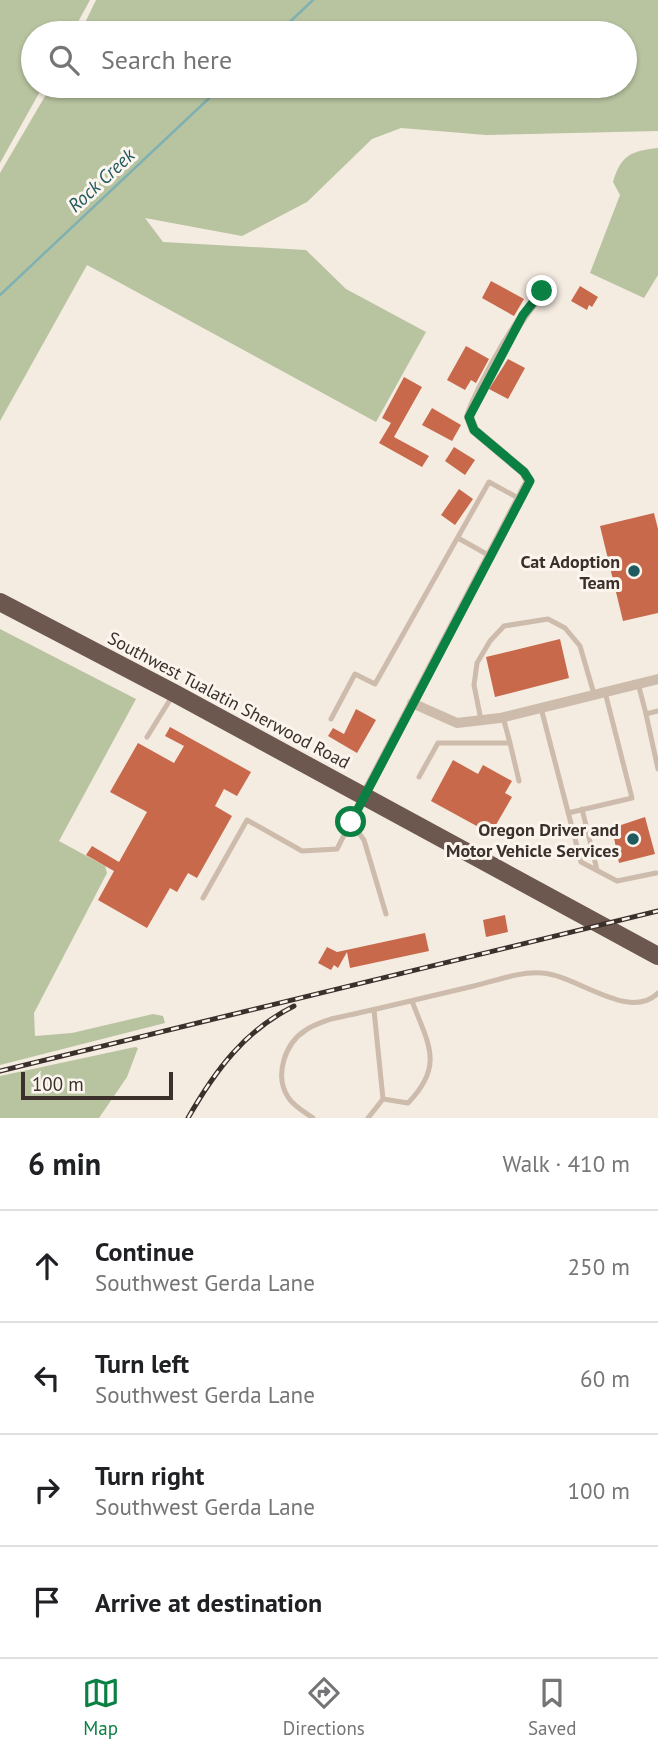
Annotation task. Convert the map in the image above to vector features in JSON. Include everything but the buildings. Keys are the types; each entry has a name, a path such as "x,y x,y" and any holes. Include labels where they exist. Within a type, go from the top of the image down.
{"highway":[{"name":"Southwest Tualatin Sherwood Road","path":"0,602 174,693 658,956"}],"street":[{"path":"364,796 530,481 524,472 474,430 469,417 523,315 542,291 551,289"},
{"path":"412,703 457,723 503,717 658,678"}],"lane":[{"path":"331,719 355,674 375,684 489,482 520,499"},
{"path":"458,538 490,556"},
{"path":"481,720 474,685 477,663 490,641 504,626 548,619 565,628 580,646 594,694"},
{"path":"638,684 658,769"},
{"path":"568,813 632,797 605,692"},
{"path":"147,737 174,693"},
{"path":"541,708 581,862 617,881 656,873"},
{"path":"646,714 658,711"},
{"path":"503,717 519,781"},
{"path":"419,777 438,743 510,743"},
{"path":"203,898 247,821 302,851 337,849 364,796"},
{"path":"582,809 597,870"},
{"path":"351,822 364,839 386,914"},
{"path":"313,1118 289,1100 283,1087 281,1066 290,1045 305,1030 331,1019 528,973 544,972 563,977 617,1000 648,1001 658,993"},
{"path":"383,1099 408,1103 424,1086 432,1056 412,1000"},
{"path":"368,1118 383,1099 374,1010"}],"green space":[{"path":"0,0 90,0 79,21 21,21 21,98 36,98 0,163"},
{"path":"96,0 658,0 658,131 486,135 401,128 372,139 307,202 242,236 145,218 163,242 306,250 346,289 426,332 376,422 87,265 0,421 0,173 44,98 637,98 637,21 86,21"},
{"path":"658,148 658,275 644,298 590,273 620,195 613,182 616,173 628,156"},
{"path":"0,629 136,699 59,841 105,866 107,873 34,1013 35,1036 72,1033 153,1014 163,1016 165,1023 0,1065"},
{"path":"138,1048 127,1077 99,1118 0,1118 0,1076"}],"waterway":[{"name":"Rock Creek","path":"291,21 313,0"},
{"name":"Rock Creek","path":"0,295 209,98"}],"railway":[{"path":"0,1071 658,911"},
{"path":"188,1118 232,1054 260,1027 294,1006"}],"place":[{"name":"Cat Adoption Team","path":"634,571"},
{"name":"Oregon Driver and Motor Vehicle Services","path":"633,839"}],"route":[{"path":"351,822 530,481 524,472 474,430 469,417 523,315 542,291"}]}
